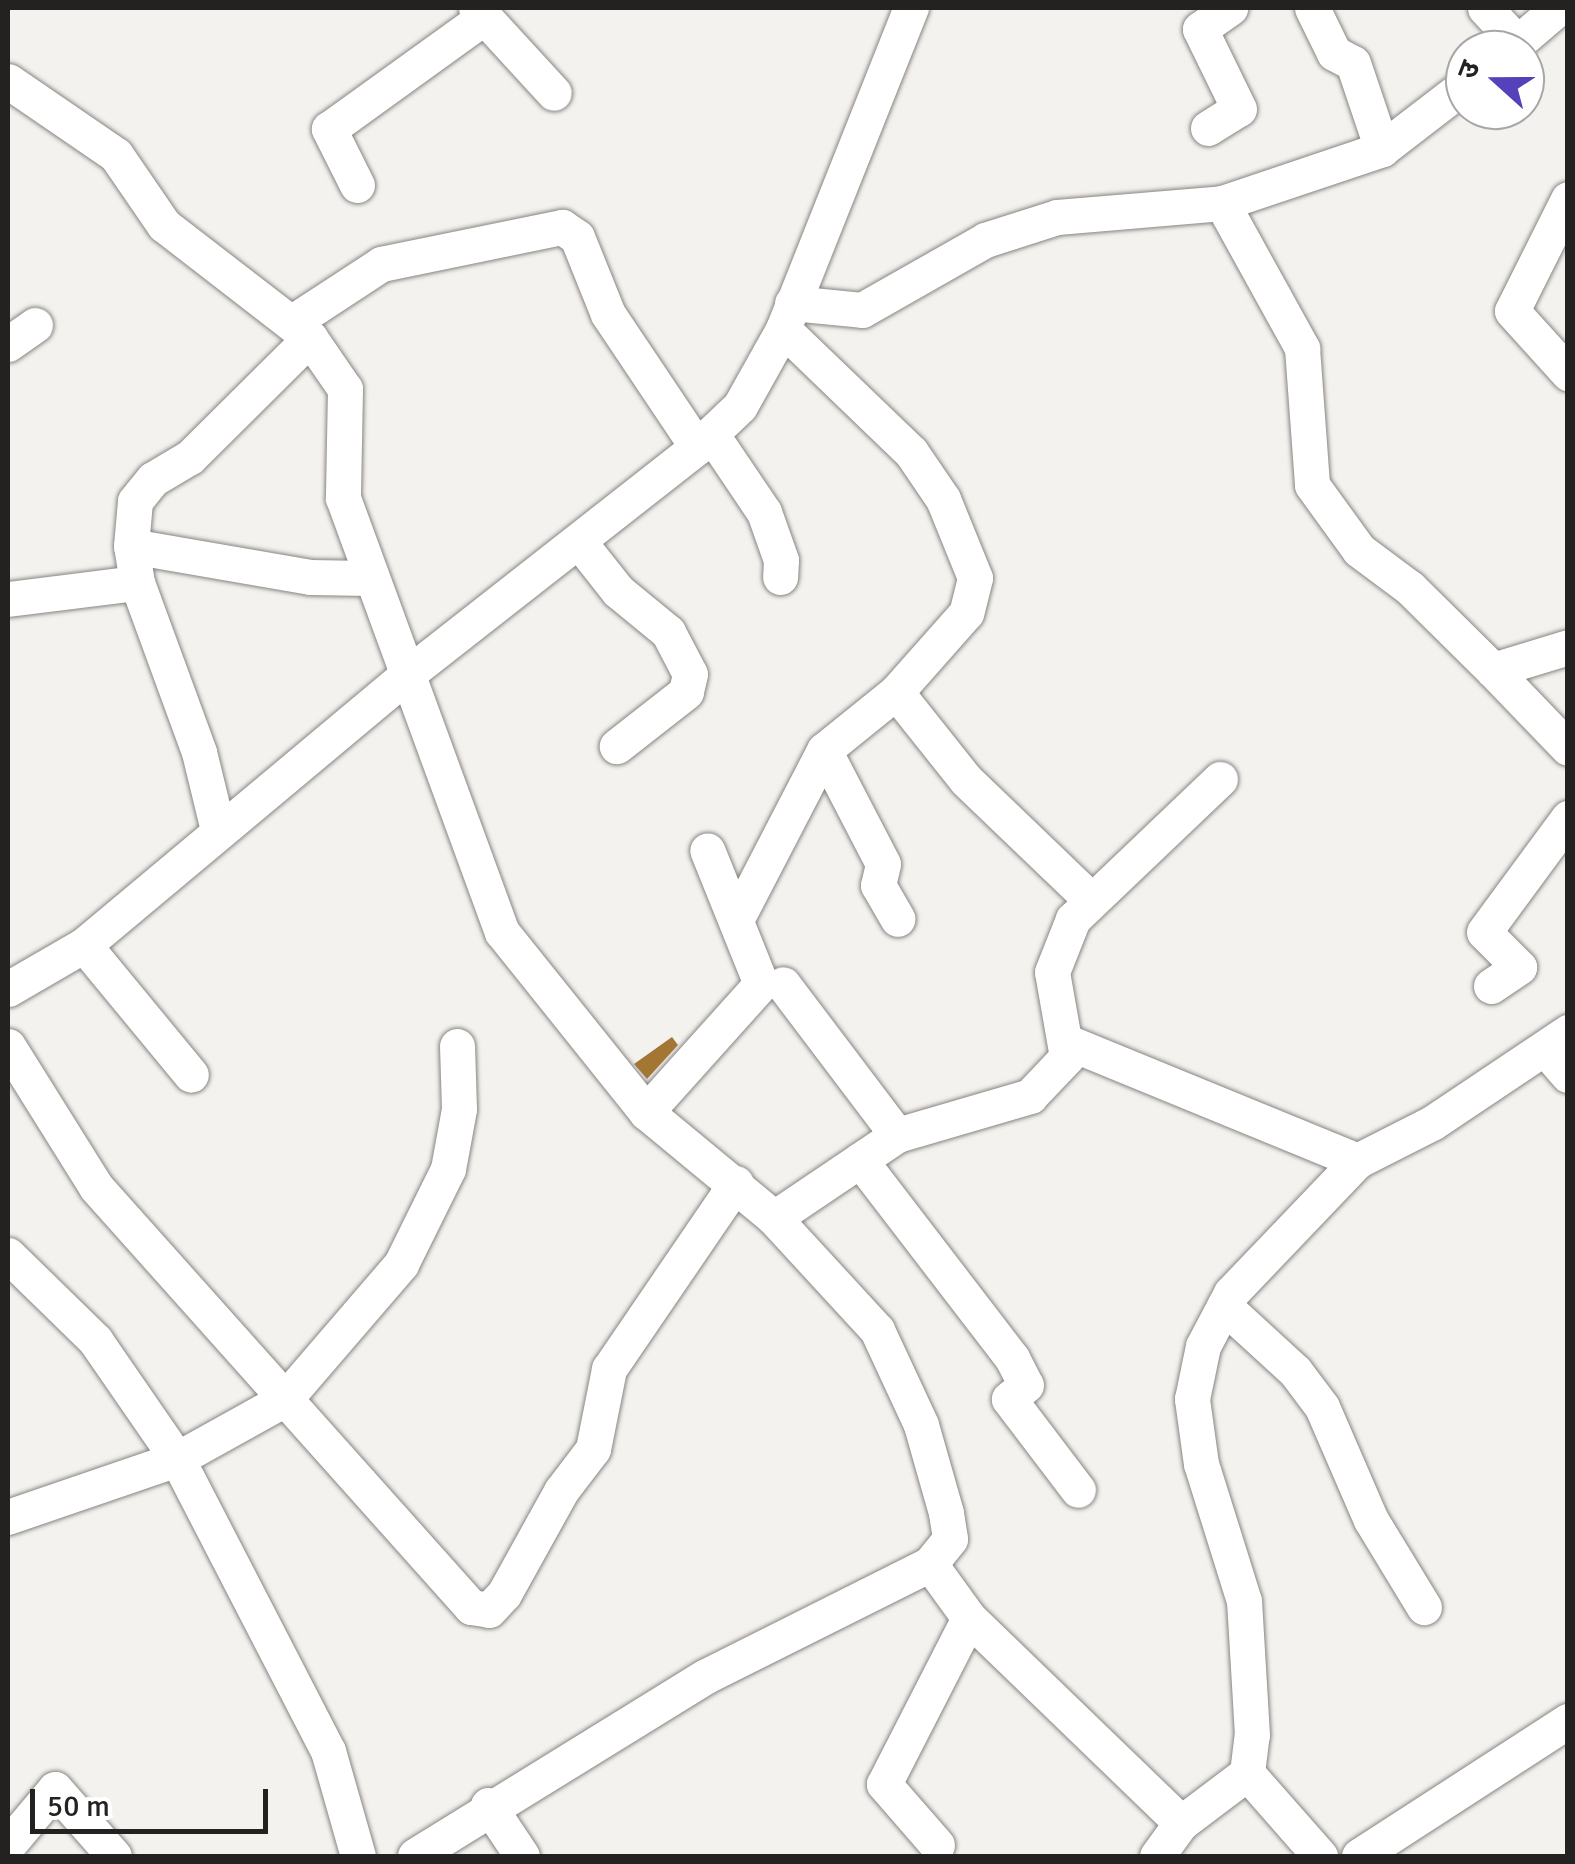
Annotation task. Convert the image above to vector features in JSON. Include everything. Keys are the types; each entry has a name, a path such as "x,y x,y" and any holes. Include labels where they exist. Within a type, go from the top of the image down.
{"street":[{"path":"8,988 84,945 410,673 705,441 740,406 787,316 911,8"},
{"path":"1208,128 1239,108 1200,29 1230,8"},
{"path":"1312,8 1334,52 1353,63 1382,149"},
{"path":"1486,8 1502,30"},
{"path":"1533,30 1558,8"},
{"path":"357,185 329,129 480,13 554,93"},
{"path":"8,82 116,155 164,225 301,330 346,389 344,498 368,578 410,673 502,932 646,1112 774,1218 877,1330 921,1424 950,1539 930,1564 812,1618 488,1806 415,1856"},
{"path":"787,316 862,310 985,240 1057,217 1222,204 1382,149 1445,100"},
{"path":"1568,199 1512,312 1568,373"},
{"path":"1222,204 1302,348 1312,484 1359,550 1410,588 1568,748"},
{"path":"218,830 199,752 137,583 131,546 135,501 153,479 190,457 301,330 381,264 562,228 577,237 608,314 764,512 782,560 780,577"},
{"path":"736,920 824,750 896,692 966,612 975,578 965,542 911,452 787,316"},
{"path":"580,543 618,591 668,632 690,674 686,692 617,746"},
{"path":"131,546 310,576 368,578"},
{"path":"8,599 137,583"},
{"path":"1493,670 1568,647"},
{"path":"896,692 966,780 1090,899"},
{"path":"824,750 883,864 878,885 898,918"},
{"path":"774,1218 897,1135 1030,1096 1067,1057 1052,972 1059,946 1090,899 1220,779"},
{"path":"1491,986 1519,967 1484,932 1568,818"},
{"path":"646,1112 761,984 707,850"},
{"path":"84,945 191,1075"},
{"path":"783,984 897,1135"},
{"path":"1065,1041 1357,1162"},
{"path":"8,1046 96,1187 471,1607 489,1610 593,1450 609,1369 736,1184"},
{"path":"8,1518 177,1458 285,1399 400,1264 440,1184 459,1109 457,1046"},
{"path":"1157,1856 1181,1824 1247,1773 1252,1736 1244,1601 1201,1464 1192,1398 1203,1346 1224,1306 1277,1238 1357,1162 1560,1053"},
{"path":"860,1160 1012,1358 1026,1385 1009,1399 1078,1490"},
{"path":"8,1255 95,1340 177,1458 328,1751 358,1856"},
{"path":"1224,1306 1295,1371 1322,1407 1370,1520 1424,1607"},
{"path":"930,1564 969,1618 1181,1824"},
{"path":"937,1845 884,1784 969,1618"},
{"path":"1358,1856 1568,1721"},
{"path":"1247,1773 1320,1856"},
{"path":"8,1845 56,1789 114,1856"},
{"path":"488,1806 522,1856"}],"building":[{"path":"672,1037 678,1045 647,1079 634,1064"}]}
